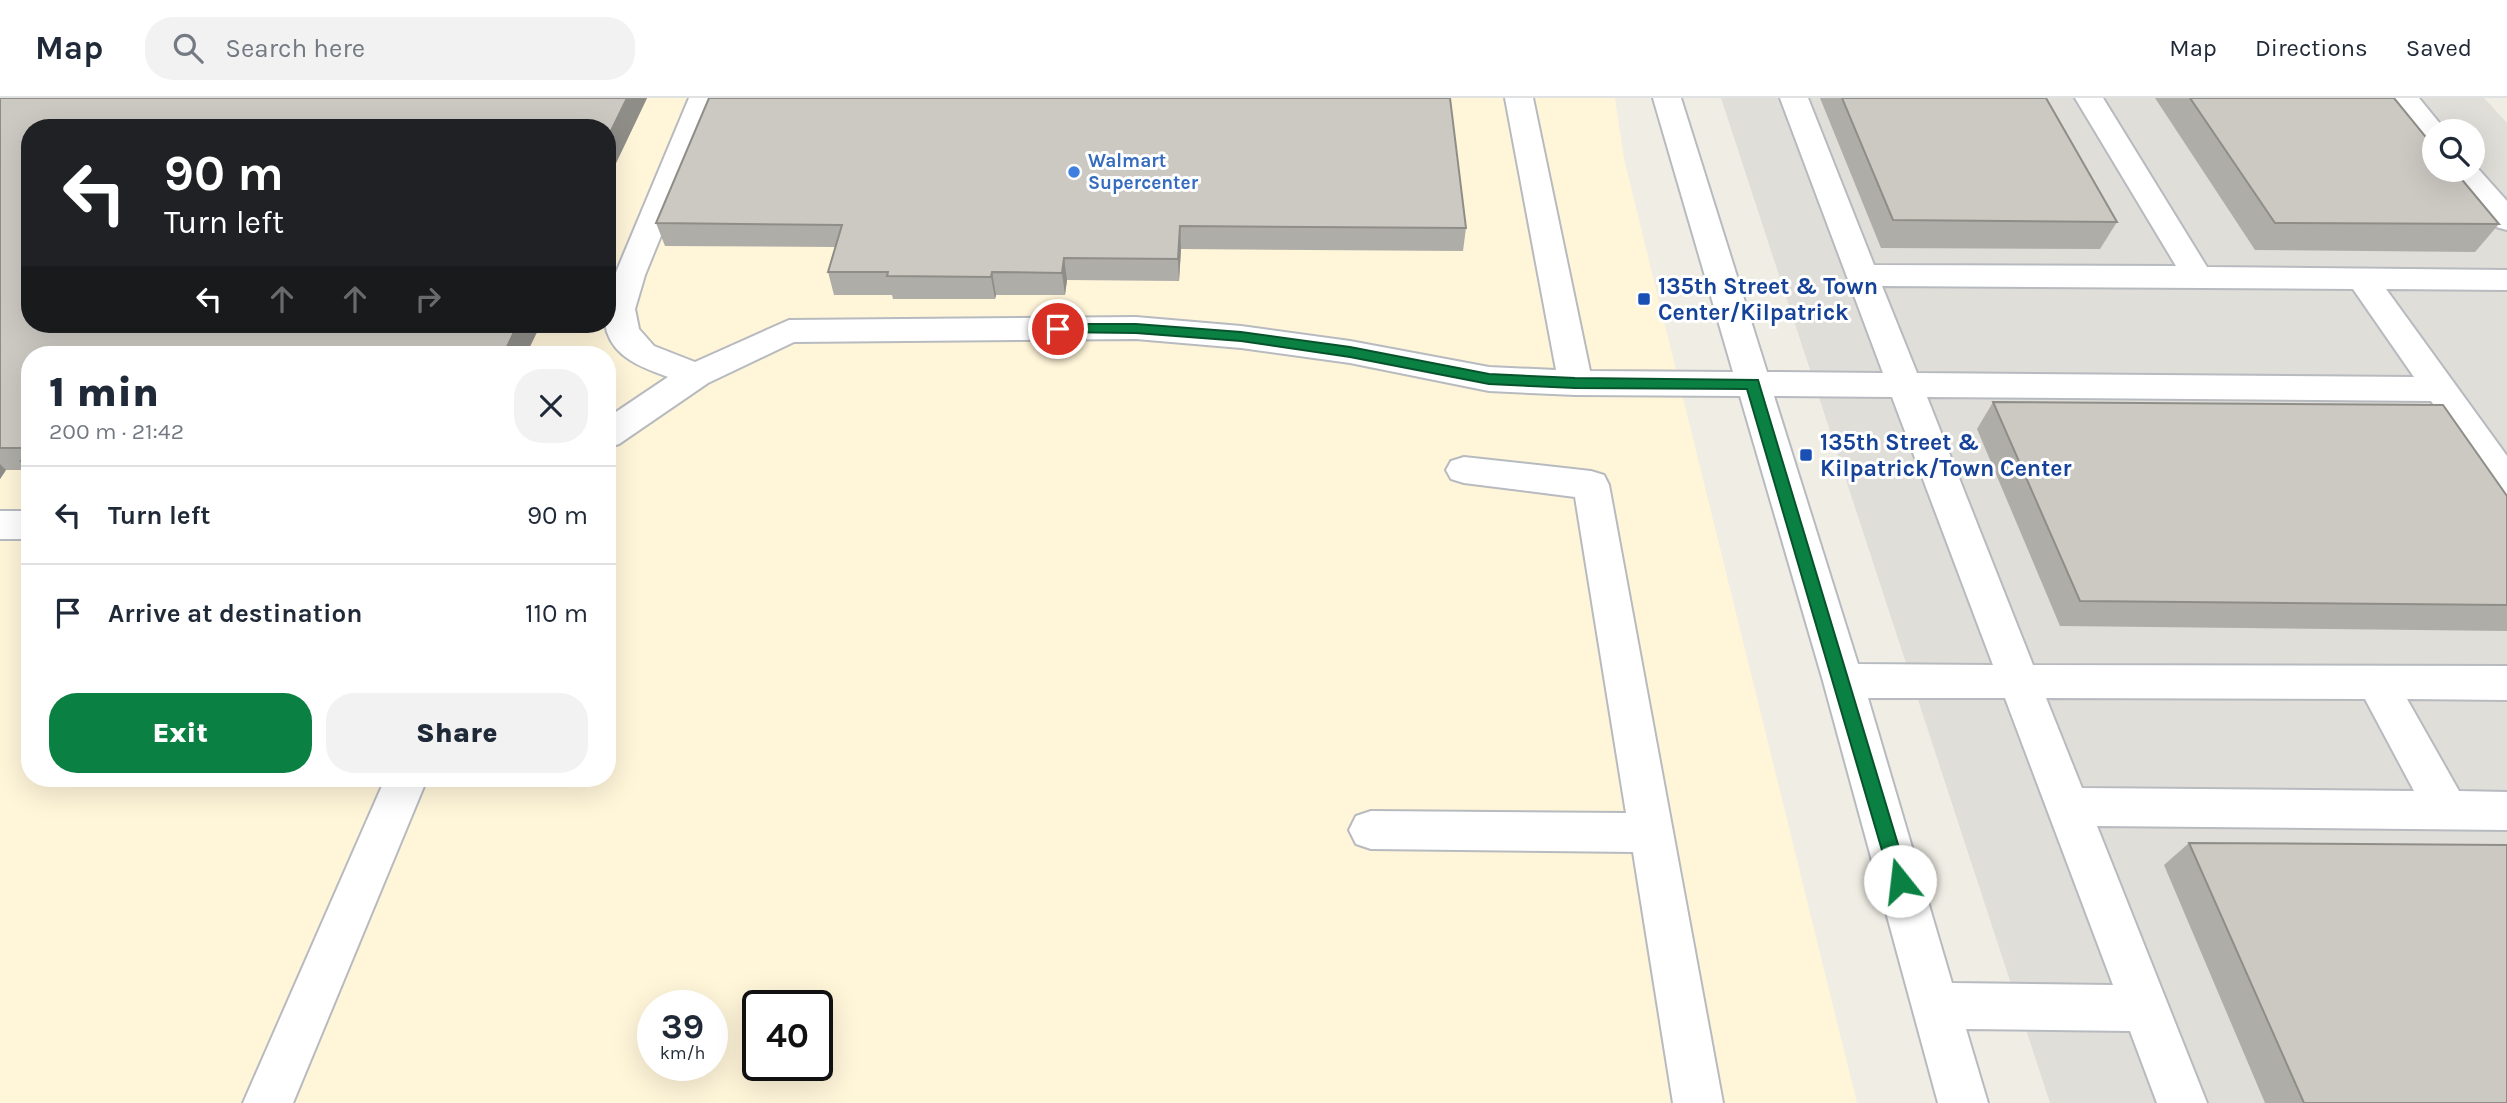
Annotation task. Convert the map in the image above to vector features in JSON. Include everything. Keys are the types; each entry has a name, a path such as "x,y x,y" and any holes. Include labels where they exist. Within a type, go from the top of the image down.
{"street":[{"path":"696,375 642,354 623,332 619,309 629,275 703,98"},
{"path":"1519,98 1575,383"},
{"path":"1668,98 1843,681 1963,1103"},
{"path":"1794,98 2182,1103"},
{"path":"2089,98 2198,278"},
{"path":"2404,98 2422,120"},
{"path":"2475,182 2507,220"},
{"path":"1862,275 2507,280"},
{"path":"2362,279 2507,483"},
{"path":"616,429 696,375 789,331 1136,328 1241,337 1350,352 1489,379 1575,383 2441,389"},
{"path":"1464,470 1591,485 1698,1103"},
{"path":"0,525 21,525"},
{"path":"1843,681 2507,683"},
{"path":"2377,683 2447,810"},
{"path":"268,1103 404,787"},
{"path":"2068,807 2507,811"},
{"path":"1371,830 1652,833"},
{"path":"1936,1006 2146,1008"}],"shaded area":[{"path":"0,98 1615,98 1624,159 1857,1103 0,1103"},
{"path":"1721,98 2484,98 2507,123 2507,1103 2050,1103"}],"building":[{"path":"0,98 627,98 616,121 21,119 21,333 514,333 507,346 21,346 21,448 0,448"},
{"name":"Walmart Supercenter","path":"709,98 1450,98 1466,228 1180,226 1178,259 1064,258 1062,273 992,272 991,277 887,276 888,272 828,272 842,225 656,223"},
{"path":"1842,98 2046,98 2117,222 1893,220"},
{"path":"2190,98 2394,98 2422,132 2422,182 2464,182 2499,224 2275,223"},
{"path":"1993,402 2443,405 2507,496 2507,605 2080,601"},
{"path":"2189,843 2507,845 2507,1103 2304,1103"}],"place":[{"name":"Walmart Supercenter","path":"1074,172"},
{"name":"135th Street & Town Center/Kilpatrick","path":"1644,299"},
{"name":"135th Street & Kilpatrick/Town Center","path":"1806,455"}],"route":[{"path":"1058,329 1136,328 1241,337 1350,352 1489,379 1575,383 1753,384 1900,881"}]}
